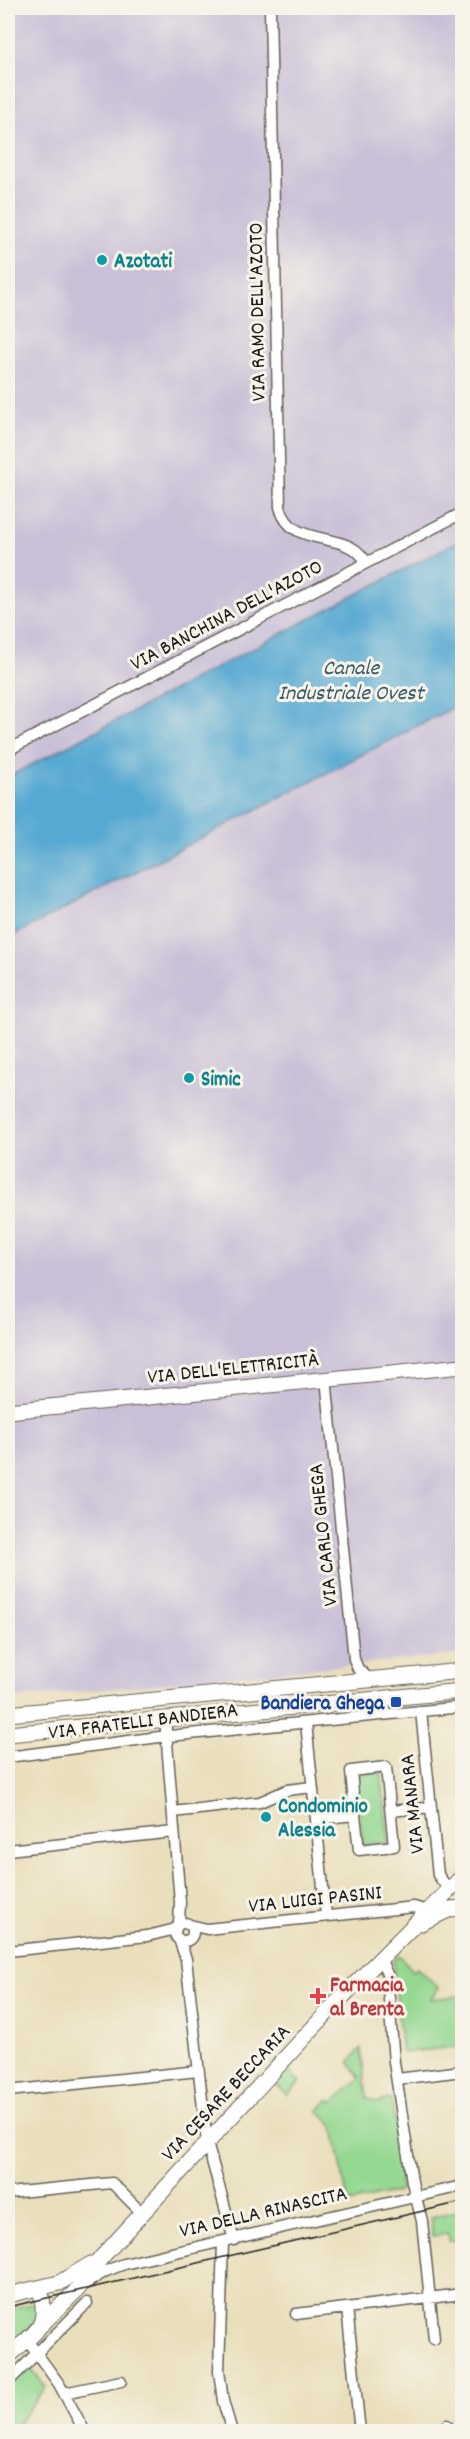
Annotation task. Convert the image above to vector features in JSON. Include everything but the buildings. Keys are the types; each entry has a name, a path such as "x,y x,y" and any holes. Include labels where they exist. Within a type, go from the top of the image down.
{"street":[{"name":"VIA RAMO DELL'AZOTO","path":"270,8 280,507 285,520 297,532 351,546 362,554 366,562"},
{"name":"VIA BANCHINA DELL'AZOTO","path":"8,750 462,513"},
{"name":"VIA DELL'ELETTRICITÀ","path":"8,1411 462,1366"},
{"name":"VIA CARLO GHEGA","path":"326,1378 354,1659 358,1669 372,1681"},
{"name":"VIA FRATELLI BANDIERA","path":"8,1714 462,1671"},
{"name":"VIA FRATELLI BANDIERA","path":"8,1734 462,1691"},
{"name":"VIA FRATELLI BANDIERA","path":"8,1757 166,1736 462,1707"},
{"name":"VIA MANARA","path":"421,1711 438,1875 449,1890"},
{"path":"165,1719 180,1902 198,2071 207,2143 228,2241 219,2371 223,2401 232,2432"},
{"path":"306,1723 326,1916"},
{"path":"386,1767 394,1846 359,1850 356,1815 351,1771 386,1767"},
{"path":"173,1812 260,1802 287,1790 312,1787"},
{"path":"391,1811 431,1807"},
{"path":"316,1819 356,1815"},
{"path":"8,1850 174,1832"},
{"name":"VIA CESARE BECCARIA","path":"39,2327 78,2289 101,2258 142,2213 380,1958 462,1876"},
{"name":"VIA LUIGI PASINI","path":"8,1951 414,1907 427,1911"},
{"name":"VIA CESARE BECCARIA","path":"410,1928 450,1909 462,1908"},
{"path":"380,1958 387,1974 397,2079 425,2249 434,2339"},
{"path":"8,2091 198,2071"},
{"path":"397,2079 462,2071"},
{"path":"8,2193 112,2183 142,2213"},
{"name":"VIA DELLA RINASCITA","path":"78,2289 118,2265 462,2186"},
{"path":"8,2295 67,2280 101,2258"},
{"path":"15,2347 39,2327 45,2312 40,2288"},
{"path":"296,2314 462,2294"},
{"path":"8,2382 87,2303"},
{"path":"347,2308 360,2432"},
{"path":"15,2347 37,2354 64,2393 85,2432"},
{"path":"64,2393 121,2380"}],"shaded area":[{"path":"8,8 462,8 462,539 8,777"},
{"path":"462,703 462,1654 8,1699 8,938"}],"green space":[{"path":"381,1772 389,1843 363,1845 356,1774"},
{"path":"399,1955 413,1971 417,1968 439,1988 430,1999 458,1996 462,2046 402,2053 393,1961"},
{"path":"361,2048 367,2098 377,2103 391,2098 403,2179 400,2180 401,2189 398,2192 348,2203 334,2127 318,2111 328,2100 332,2103 360,2078 349,2062"},
{"path":"287,2069 300,2082 287,2095 274,2082"},
{"path":"462,2210 462,2240 449,2241 448,2234 433,2236 430,2217"},
{"path":"40,2302 38,2321 21,2336 8,2339 8,2309"},
{"path":"29,2367 46,2387 12,2431 8,2431 8,2386"}],"water":[{"name":"Canale Industriale Ovest","path":"462,539 462,703 8,938 8,777"}],"tram line":[{"path":"8,2307 462,2202"}],"place":[{"name":"Azotati","path":"102,260"},
{"name":"Simic","path":"189,1078"},
{"name":"Bandiera Ghega","path":"396,1702"},
{"name":"Condominio Alessia","path":"266,1817"},
{"name":"Farmacia al Brenta","path":"318,1996"}]}
